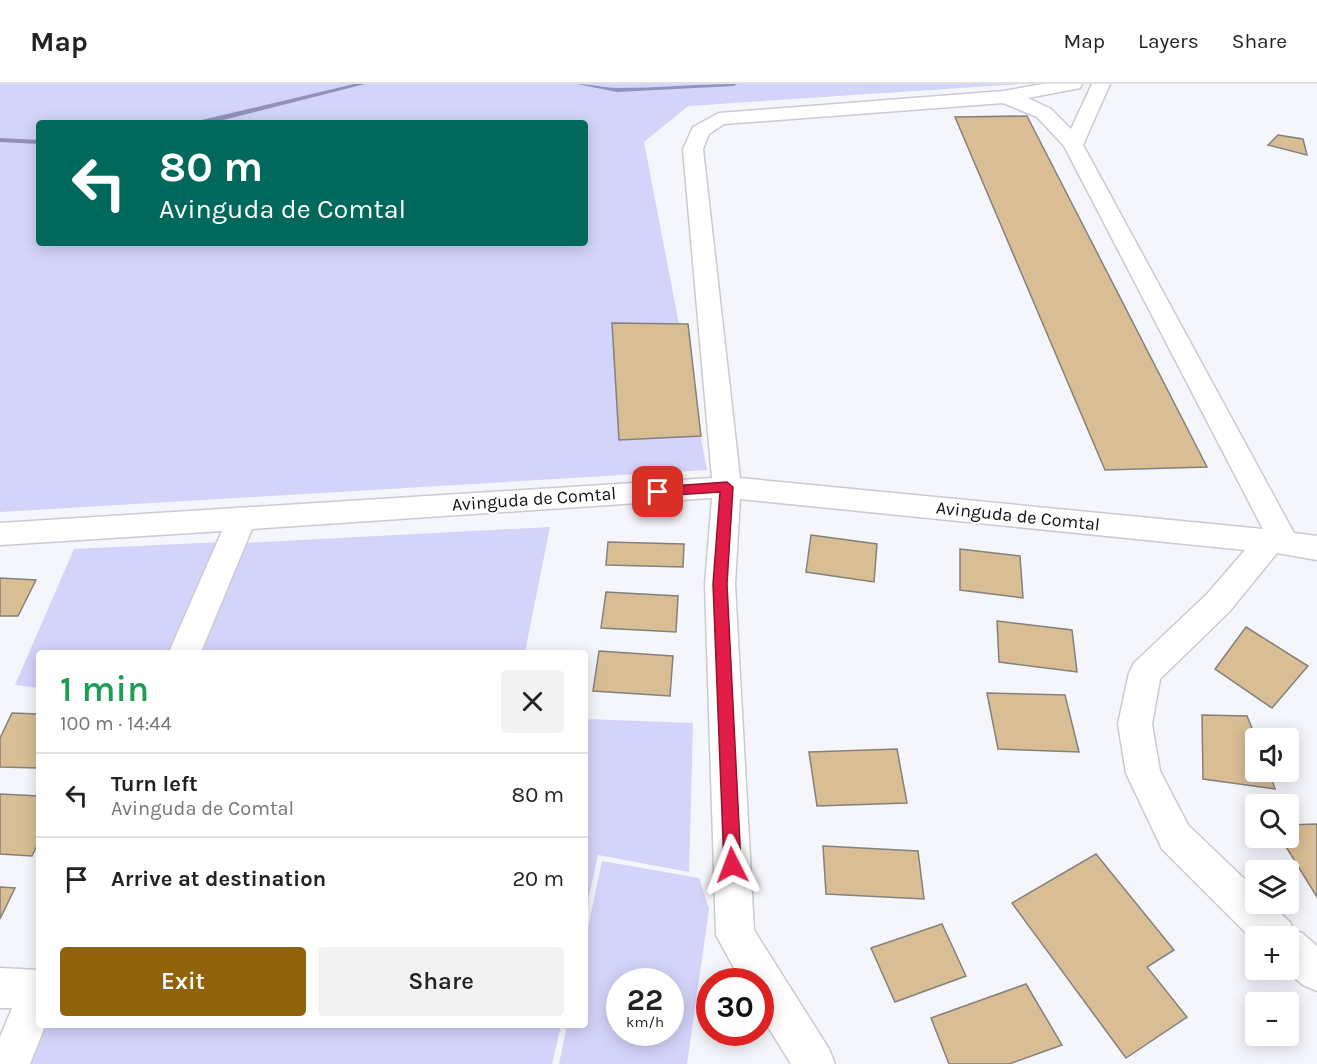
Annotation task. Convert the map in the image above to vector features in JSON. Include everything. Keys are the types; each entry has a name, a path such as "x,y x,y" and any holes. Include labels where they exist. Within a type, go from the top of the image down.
{"street":[{"path":"814,1064 735,935 720,584 727,487 693,149 700,131 719,118 1004,97 1073,84"},
{"path":"1072,145 1101,84"},
{"path":"1004,97 1028,103 1055,120 1072,145 1278,542 1145,673 1136,724 1143,773 1175,837 1266,926"},
{"name":"Avinguda de Comtal","path":"0,534 727,487 1278,542 1317,548"},
{"path":"186,650 242,517"},
{"path":"1299,956 1317,971"},
{"path":"0,988 36,992"},
{"path":"9,1064 36,999"}],"shaded area":[{"path":"0,84 1021,84 688,106 644,142 707,470 0,512"},
{"path":"550,527 525,650 200,650 244,543"},
{"path":"223,542 175,650 36,650 36,688 15,685 74,549"},
{"path":"588,719 693,723 689,872 598,855 588,901"},
{"path":"602,861 699,878 709,909 701,968 696,968 696,1001 687,1064 559,1064 566,1028 588,1028 588,928"},
{"path":"45,1028 560,1028 552,1064 30,1064"}],"building":[{"path":"1027,116 1207,467 1105,470 955,117"},
{"path":"1278,135 1303,139 1307,155 1268,145"},
{"path":"612,323 688,324 701,436 619,440"},
{"path":"811,535 877,544 874,582 806,572"},
{"path":"608,542 684,544 683,567 606,565"},
{"path":"960,549 1020,556 1023,598 960,590"},
{"path":"0,578 36,580 18,616 0,616"},
{"path":"606,592 678,596 676,632 601,628"},
{"path":"997,621 1072,630 1077,672 999,662"},
{"path":"1246,627 1308,666 1272,708 1215,669"},
{"path":"599,651 673,656 670,696 593,691"},
{"path":"987,693 1065,695 1079,752 998,749"},
{"path":"12,713 36,714 36,768 0,767 0,738"},
{"path":"1202,715 1247,716 1252,728 1245,728 1245,782 1273,782 1275,789 1203,779"},
{"path":"897,749 907,803 817,806 809,752"},
{"path":"0,794 36,796 36,847 32,856 0,854"},
{"path":"1317,824 1317,897 1299,868 1299,860 1294,860 1287,848 1299,848 1299,825"},
{"path":"823,846 918,851 924,899 826,894"},
{"path":"1096,854 1174,950 1147,967 1187,1017 1126,1058 1012,903"},
{"path":"0,887 15,888 0,919"},
{"path":"942,924 966,976 895,1002 871,948"},
{"path":"1026,984 1062,1045 1009,1064 949,1064 931,1018"}],"waterway":[{"path":"211,120 362,84"},
{"path":"580,84 617,90 734,84"},
{"path":"0,140 36,142"}],"route":[{"path":"658,492 727,487 720,584 732,865"}]}
